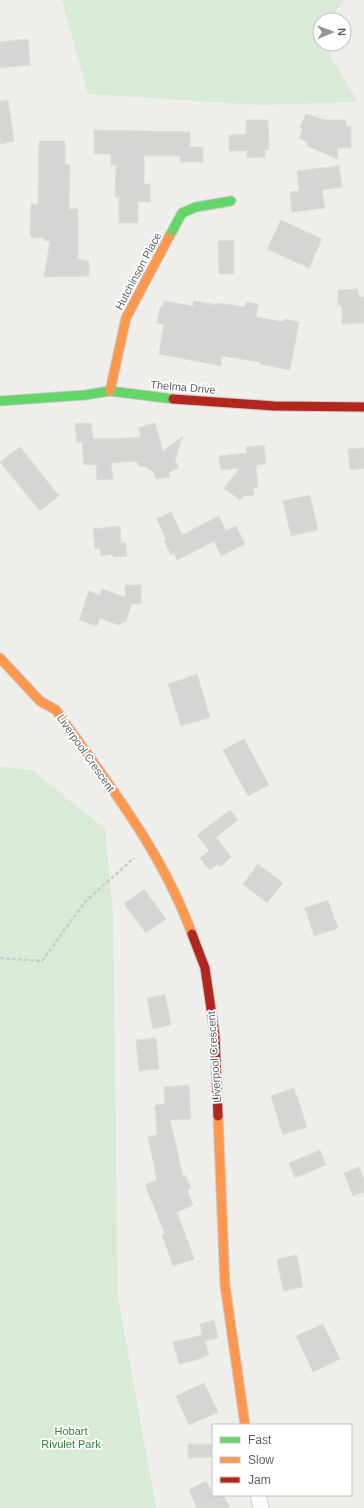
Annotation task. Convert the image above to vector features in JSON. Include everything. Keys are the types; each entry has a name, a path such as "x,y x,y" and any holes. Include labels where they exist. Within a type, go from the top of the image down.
{"street":[{"name":"Hutchinson Place","path":"110,391 126,318 182,213 196,207 231,201"},
{"name":"Thelma Drive","path":"0,401 85,395 110,391 158,398 274,406 364,407"},
{"name":"Liverpool Crescent","path":"0,658 40,702 56,710 149,844 184,911 205,968 215,1036 225,1285 245,1424"},
{"path":"258,1496 260,1508"}],"path":[{"path":"0,958 42,961 85,902 149,844"}],"green space":[{"path":"62,0 344,0 335,12 312,12 312,52 328,52 358,102 258,105 88,94"},
{"name":"Hobart Rivulet Park","path":"0,767 32,770 105,829 113,914 118,1297 156,1508 0,1508"}],"building":[{"path":"28,39 30,65 0,68 0,42"},
{"path":"8,100 14,141 0,144 0,101"},
{"path":"306,114 325,120 346,120 346,126 351,126 351,148 337,148 338,159 307,146 308,143 299,138 303,129 300,127"},
{"path":"246,120 268,120 269,150 265,150 265,157 247,158 247,151 229,151 229,135 246,134"},
{"path":"94,130 190,132 190,147 203,147 203,162 180,162 180,156 144,156 144,184 150,184 150,202 138,202 138,223 119,223 119,197 115,197 116,165 111,165 111,154 94,154"},
{"path":"39,141 65,141 65,165 70,165 69,209 78,209 78,259 89,261 89,276 44,277 50,241 44,240 44,238 31,238 30,235 31,204 38,204"},
{"path":"339,166 342,187 322,190 325,208 292,212 290,192 299,191 297,171"},
{"path":"281,220 322,239 309,268 267,249"},
{"path":"234,240 234,274 219,274 218,241"},
{"path":"358,289 359,297 364,297 364,323 342,324 342,307 338,304 338,290"},
{"path":"164,301 193,306 194,301 217,305 218,303 245,307 246,302 258,304 256,317 283,322 284,319 299,322 290,370 260,364 260,362 222,356 221,366 159,354 164,324 157,323 160,307 163,307"},
{"path":"91,423 93,439 111,439 141,437 138,428 155,423 163,451 183,436 175,460 179,468 169,472 170,477 156,479 154,472 144,466 139,467 137,461 111,463 113,479 97,480 96,464 84,465 82,442 77,442 75,424"},
{"path":"264,445 266,464 256,465 258,487 253,488 254,495 244,496 240,500 224,488 240,468 221,470 219,456 247,453 246,447"},
{"path":"20,447 59,496 40,511 0,462"},
{"path":"364,448 364,468 350,470 348,449"},
{"path":"310,495 318,530 291,536 283,501"},
{"path":"171,512 182,535 219,516 226,531 236,526 245,544 221,556 214,541 177,560 174,553 171,555 157,519"},
{"path":"120,526 121,543 126,543 127,556 113,557 113,554 101,556 100,548 95,549 93,529"},
{"path":"125,585 141,585 141,604 132,604 126,621 118,625 100,618 97,626 79,620 89,591 100,595 102,589 125,597"},
{"path":"197,674 210,717 181,726 168,684"},
{"path":"244,739 269,785 248,796 223,750"},
{"path":"230,810 238,820 216,837 231,857 220,867 218,864 210,870 200,858 209,851 197,835"},
{"path":"258,864 283,883 267,903 243,884"},
{"path":"144,889 166,919 146,933 124,904"},
{"path":"328,900 338,928 314,936 305,908"},
{"path":"165,994 171,1025 153,1029 147,998"},
{"path":"156,1038 159,1069 139,1071 136,1040"},
{"path":"189,1085 191,1119 170,1120 183,1176 185,1175 191,1188 187,1190 193,1205 177,1212 194,1259 173,1266 162,1235 165,1234 145,1185 157,1180 148,1137 157,1135 155,1105 165,1104 164,1087"},
{"path":"294,1088 307,1127 283,1135 271,1096"},
{"path":"320,1150 326,1165 295,1178 289,1163"},
{"path":"359,1167 364,1180 364,1192 353,1196 344,1173"},
{"path":"297,1255 303,1287 283,1291 277,1259"},
{"path":"214,1320 218,1338 205,1341 209,1355 179,1364 173,1342 202,1335 200,1324"},
{"path":"323,1324 340,1359 313,1372 296,1336"},
{"path":"204,1383 218,1412 189,1425 176,1396"},
{"path":"188,1444 212,1444 212,1457 188,1458"},
{"path":"206,1481 212,1496 224,1496 230,1508 197,1508 189,1490"}],"traffic: fast":[{"path":"169,237 182,213 196,207 231,201"},
{"path":"0,401 85,395 110,391 173,399"}],"traffic: slow":[{"path":"110,391 126,318 169,237"},
{"path":"0,658 40,701 56,710 113,790 149,845 165,874 180,903 192,934"},
{"path":"218,1116 225,1285 245,1424"}],"traffic: jam":[{"path":"173,399 274,406 364,407"},
{"path":"192,934 205,968 215,1036 218,1116"}]}
